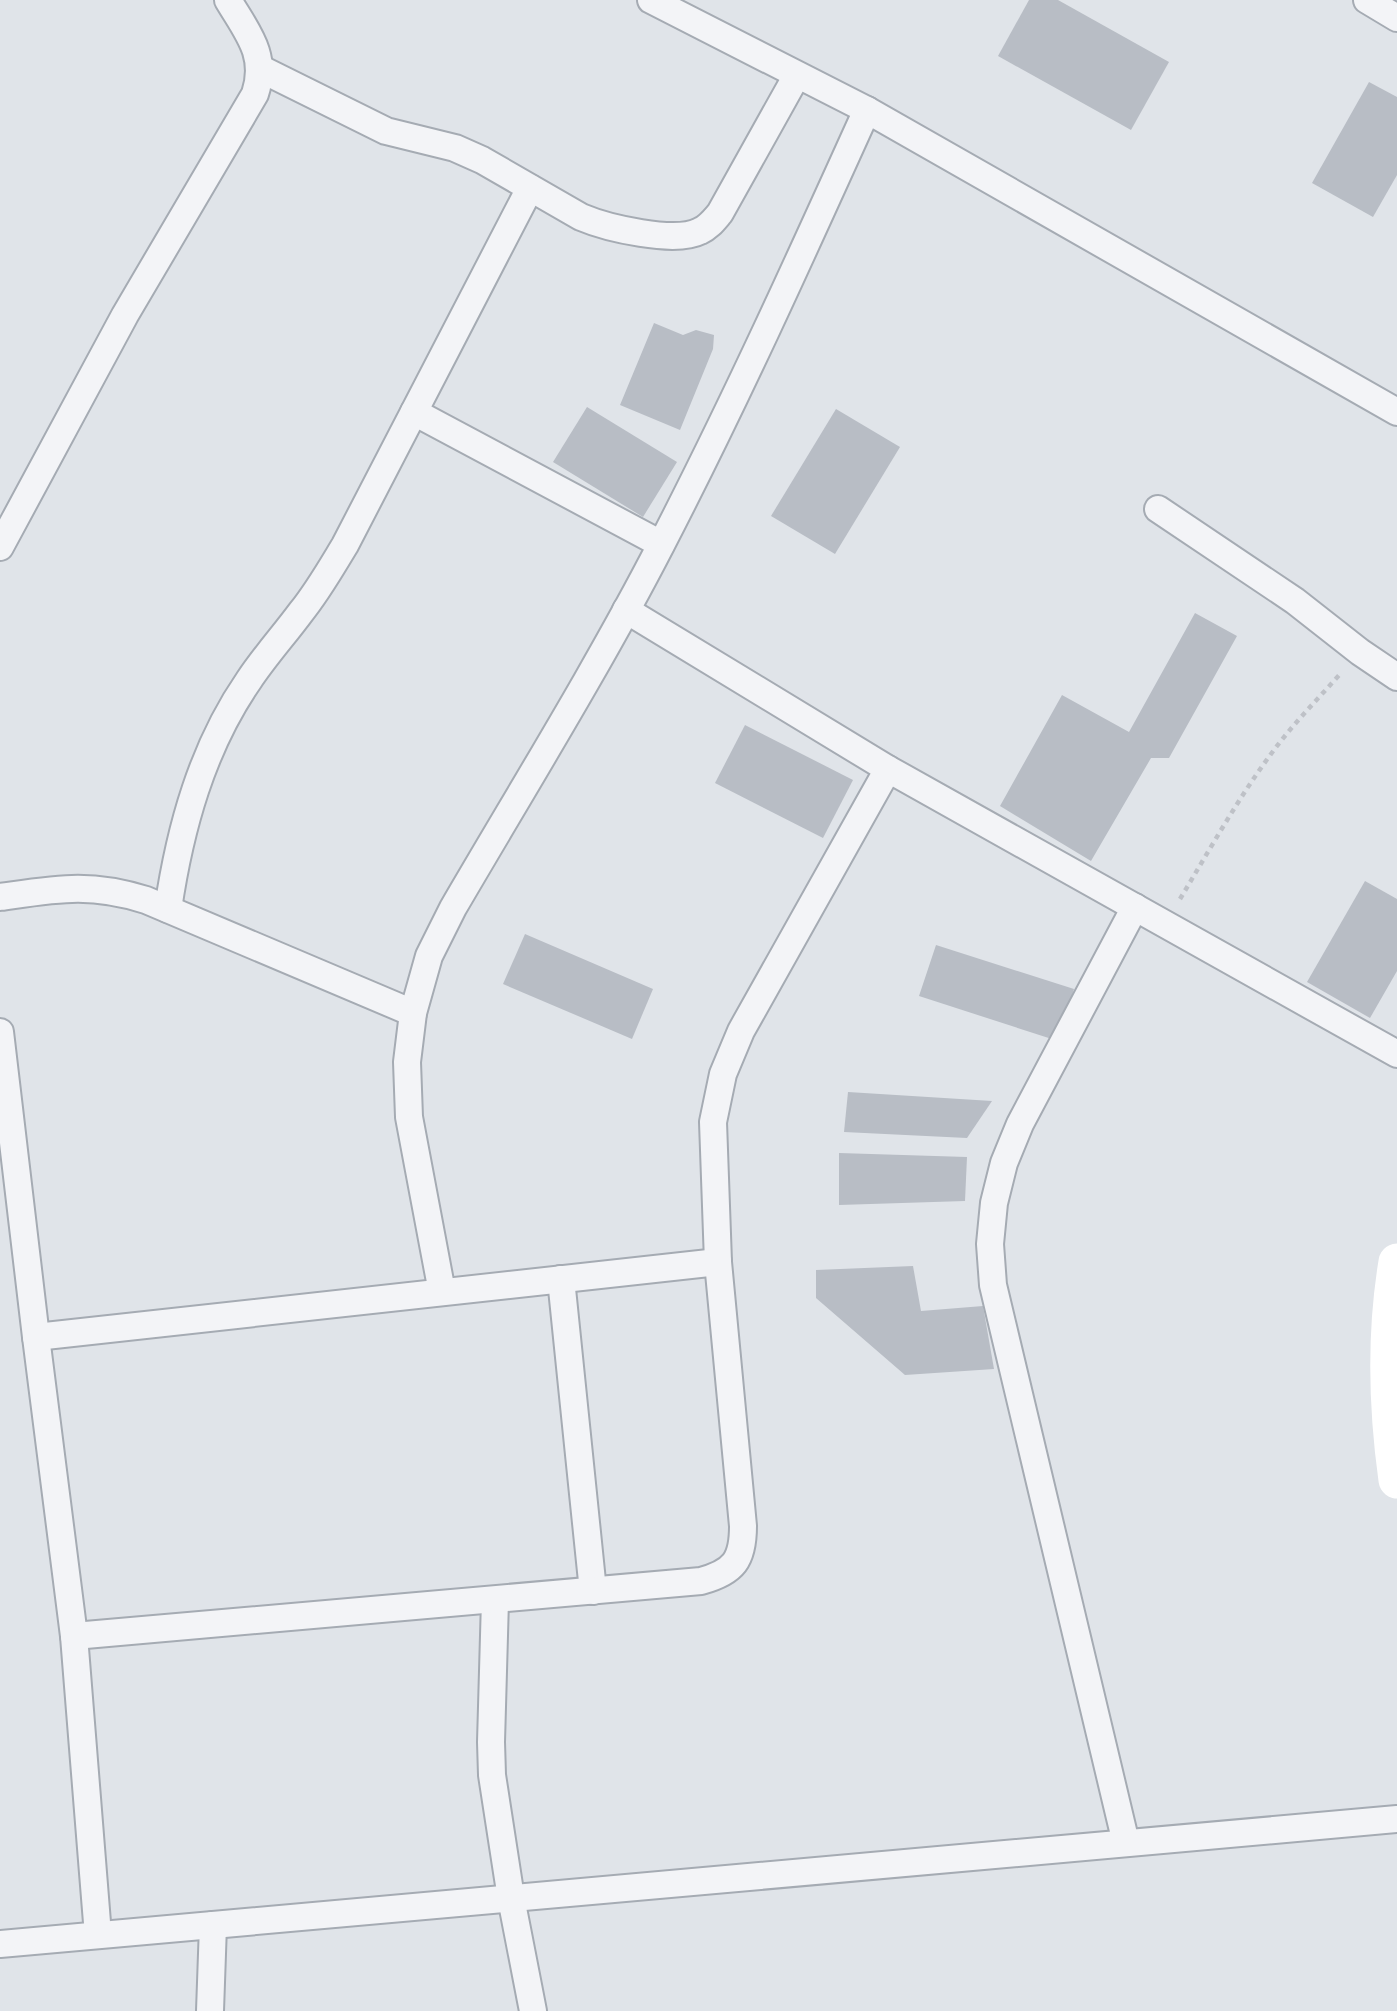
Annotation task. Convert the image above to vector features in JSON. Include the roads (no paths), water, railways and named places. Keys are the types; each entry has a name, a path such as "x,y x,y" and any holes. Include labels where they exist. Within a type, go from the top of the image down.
{"street":[{"path":"0,547 125,315 255,94 261,69 257,52 228,0"},
{"path":"651,0 867,110 1397,412"},
{"path":"1367,0 1397,18"},
{"path":"261,69 370,124 401,135 455,148 482,160 596,224 669,236 698,232 711,224 720,213 797,75"},
{"path":"442,1292 410,1117 407,1062 413,1013 429,956 453,908 662,544 760,348 867,110"},
{"path":"168,909 175,862 187,814 223,724 247,682 324,580 345,545 530,188"},
{"path":"414,412 662,544"},
{"path":"1158,509 1295,601 1397,677"},
{"path":"626,610 888,769 1397,1054"},
{"path":"74,1636 701,1581 720,1576 735,1564 743,1546 718,1262 713,1122 723,1074 741,1031 888,769"},
{"path":"0,897 69,888 121,892 168,909 413,1013"},
{"path":"1126,1843 993,1285 990,1244 994,1203 1004,1163 1020,1124 1135,907"},
{"path":"0,1032 74,1636 98,1935"},
{"path":"36,1337 718,1262"},
{"path":"1397,1262 1388,1360 1391,1434 1397,1480"},
{"path":"561,1279 593,1591"},
{"path":"495,1600 492,1775 511,1898 533,2011"},
{"path":"0,1944 1397,1819"},
{"path":"210,2011 213,1924"}]}
